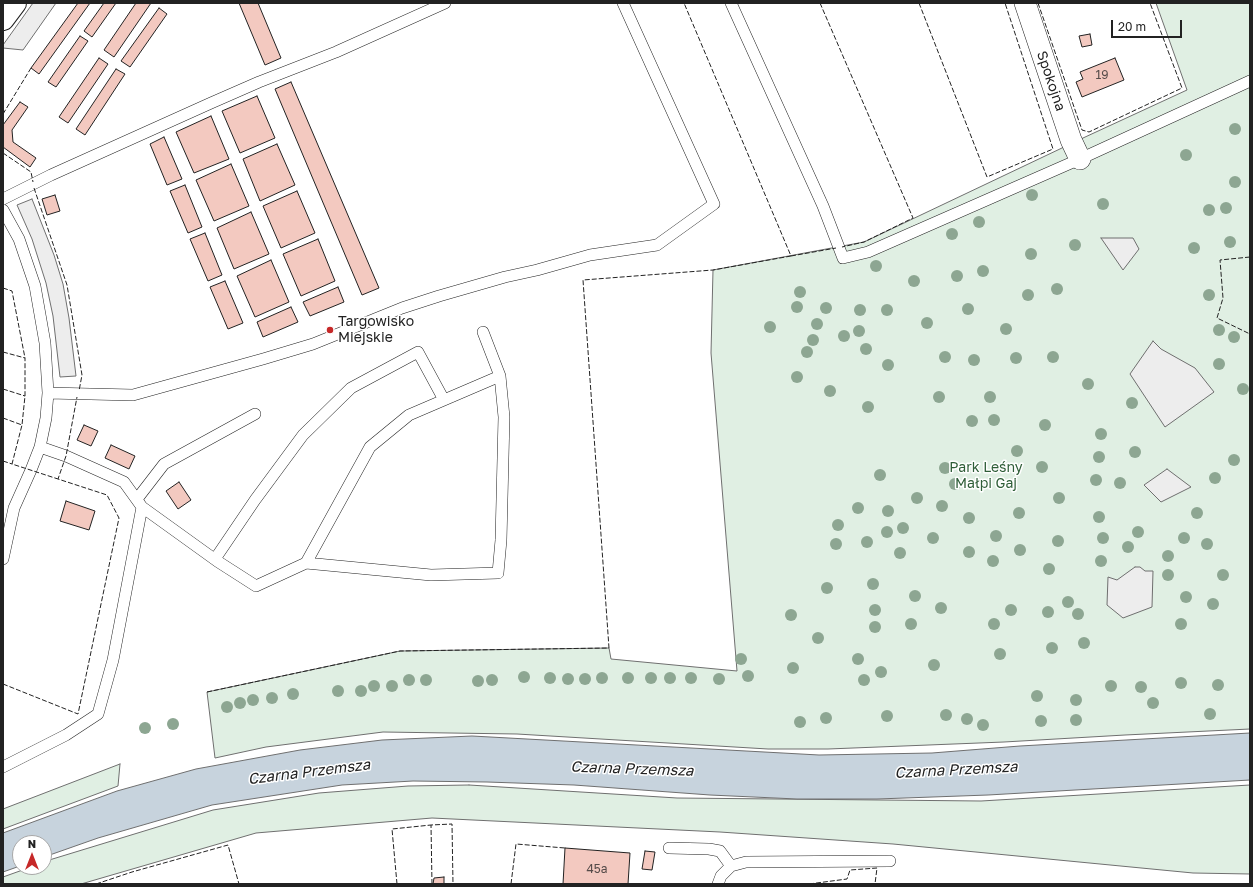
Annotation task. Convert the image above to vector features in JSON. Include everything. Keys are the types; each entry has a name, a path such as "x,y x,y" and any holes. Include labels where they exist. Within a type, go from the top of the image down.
{"street":[{"path":"3,19 15,3"},
{"name":"Spokojna","path":"1024,3 1071,140 1080,158"}],"lane":[{"path":"3,200 52,175 211,103 259,82 336,52 445,3"},
{"path":"48,393 133,395 313,344 402,308 505,277 537,270 590,255 657,245 714,204 623,3"},
{"path":"731,3 823,206 843,258 868,252 1250,81"},
{"path":"3,210 19,239 35,286 45,343 48,393 46,418 40,447 14,508 3,559"},
{"path":"40,447 66,456 124,482 140,503 215,559 256,586 306,563 431,575 498,573 501,540 504,417 500,376 483,332"},
{"path":"215,559 255,500 304,435 351,388 418,352 444,400"},
{"path":"306,563 370,447 409,415 500,376"},
{"path":"3,767 66,734 98,714 113,660 140,503 164,464 255,414"},
{"path":"669,848 709,849 720,851 731,866"},
{"path":"718,884 721,876 731,866 746,862 890,861"}],"green space":[{"name":"Park Leśny Małpi Gaj","path":"1156,3 1250,3 1250,729 1004,742 828,749 768,749 517,734 383,732 266,747 215,758 207,692 400,651 609,648 611,659 737,671 711,353 713,270 864,242 1187,90"},
{"path":"120,764 118,786 3,829 3,809"},
{"path":"469,785 677,798 981,801 1250,785 1250,874 1193,873 893,844 720,832 432,818 256,833 81,884 3,884 3,877 12,874 12,875 52,875 52,859 213,810 319,793 408,786"}],"shaded area":[{"path":"33,3 56,3 23,50 3,48 3,45"},
{"path":"32,199 54,255 63,284 76,376 60,377 53,316 46,283 32,239 17,205"},
{"path":"1101,238 1133,238 1139,249 1123,270"},
{"path":"1153,341 1161,349 1195,368 1214,392 1165,427 1130,374"},
{"path":"1167,469 1191,487 1161,502 1144,485"},
{"path":"1135,567 1140,567 1145,571 1153,571 1152,607 1123,618 1107,605 1108,577 1117,580"}],"water":[{"name":"Czarna Przemsza","path":"1250,733 1250,780 988,795 877,799 797,799 710,795 574,785 487,782 413,781 342,785 212,805 98,838 52,854 52,835 12,835 12,869 3,872 3,833 117,791 196,769 300,750 382,740 472,736 819,755 932,753 1020,746"}],"building":[{"path":"78,3 90,3 39,74 31,68"},
{"path":"104,3 116,3 92,37 84,31"},
{"path":"136,3 151,3 114,57 104,50"},
{"path":"239,3 258,3 281,58 265,65"},
{"path":"159,8 167,14 130,67 121,61"},
{"path":"1090,34 1092,45 1082,47 1079,36"},
{"path":"80,36 88,41 56,87 48,82"},
{"path":"99,58 108,64 68,123 59,117"},
{"path":"1115,58 1124,80 1082,97 1076,82 1083,79 1080,72"},
{"path":"116,69 125,74 85,135 76,129"},
{"path":"291,82 379,288 362,295 275,89"},
{"path":"257,96 275,138 240,153 222,111"},
{"path":"20,102 28,107 12,130 13,142 36,158 30,167 3,147 3,125"},
{"path":"211,116 229,159 194,173 176,132"},
{"path":"164,137 182,179 167,185 150,144"},
{"path":"277,144 295,185 260,201 243,159"},
{"path":"231,164 249,206 214,221 196,180"},
{"path":"185,185 202,227 188,233 170,191"},
{"path":"297,191 315,233 281,248 263,206"},
{"path":"55,195 60,211 47,215 42,199"},
{"path":"251,212 269,254 234,269 217,228"},
{"path":"205,233 222,275 208,281 190,239"},
{"path":"318,239 335,281 301,296 283,254"},
{"path":"271,260 289,302 255,317 237,276"},
{"path":"225,281 243,323 228,329 210,287"},
{"path":"338,287 344,302 310,316 303,302"},
{"path":"291,307 298,322 263,337 257,322"},
{"path":"84,425 98,431 91,446 77,440"},
{"path":"111,445 135,456 129,469 105,458"},
{"path":"179,482 191,500 178,509 166,491"},
{"path":"66,501 95,511 89,530 60,521"},
{"path":"565,848 630,853 628,884 563,884"},
{"path":"645,851 655,852 652,870 642,869"},
{"path":"444,877 444,884 433,884 434,878"}],"fence":[{"path":"207,692 400,651 609,648 583,280 713,270 791,256 684,3"},
{"path":"820,3 913,218 864,242 842,247"},
{"path":"919,3 987,177 1053,149 1005,3"},
{"path":"1038,3 1082,130 1089,132 1182,88 1150,3"},
{"path":"3,114 31,68"},
{"path":"3,153 31,172 33,182"},
{"path":"34,188 67,285 82,375 79,391"},
{"path":"791,256 836,248"},
{"path":"1250,257 1220,260 1223,298 1217,318 1250,334"},
{"path":"3,288 12,291 25,358"},
{"path":"3,352 25,358 25,396 22,425"},
{"path":"3,389 25,396"},
{"path":"3,684 78,714 119,518 107,495 58,479 66,456 77,397"},
{"path":"3,418 22,425 12,464 58,479"},
{"path":"3,461 12,464"},
{"path":"432,884 431,825 452,824 453,884"},
{"path":"397,884 392,829 431,825"},
{"path":"511,884 516,844 565,848"},
{"path":"96,884 132,872 228,845 239,884"},
{"path":"809,884 847,879 850,870 877,868 875,884"}],"place":[{"name":"Targowisko Miejskie","path":"330,330"}]}
